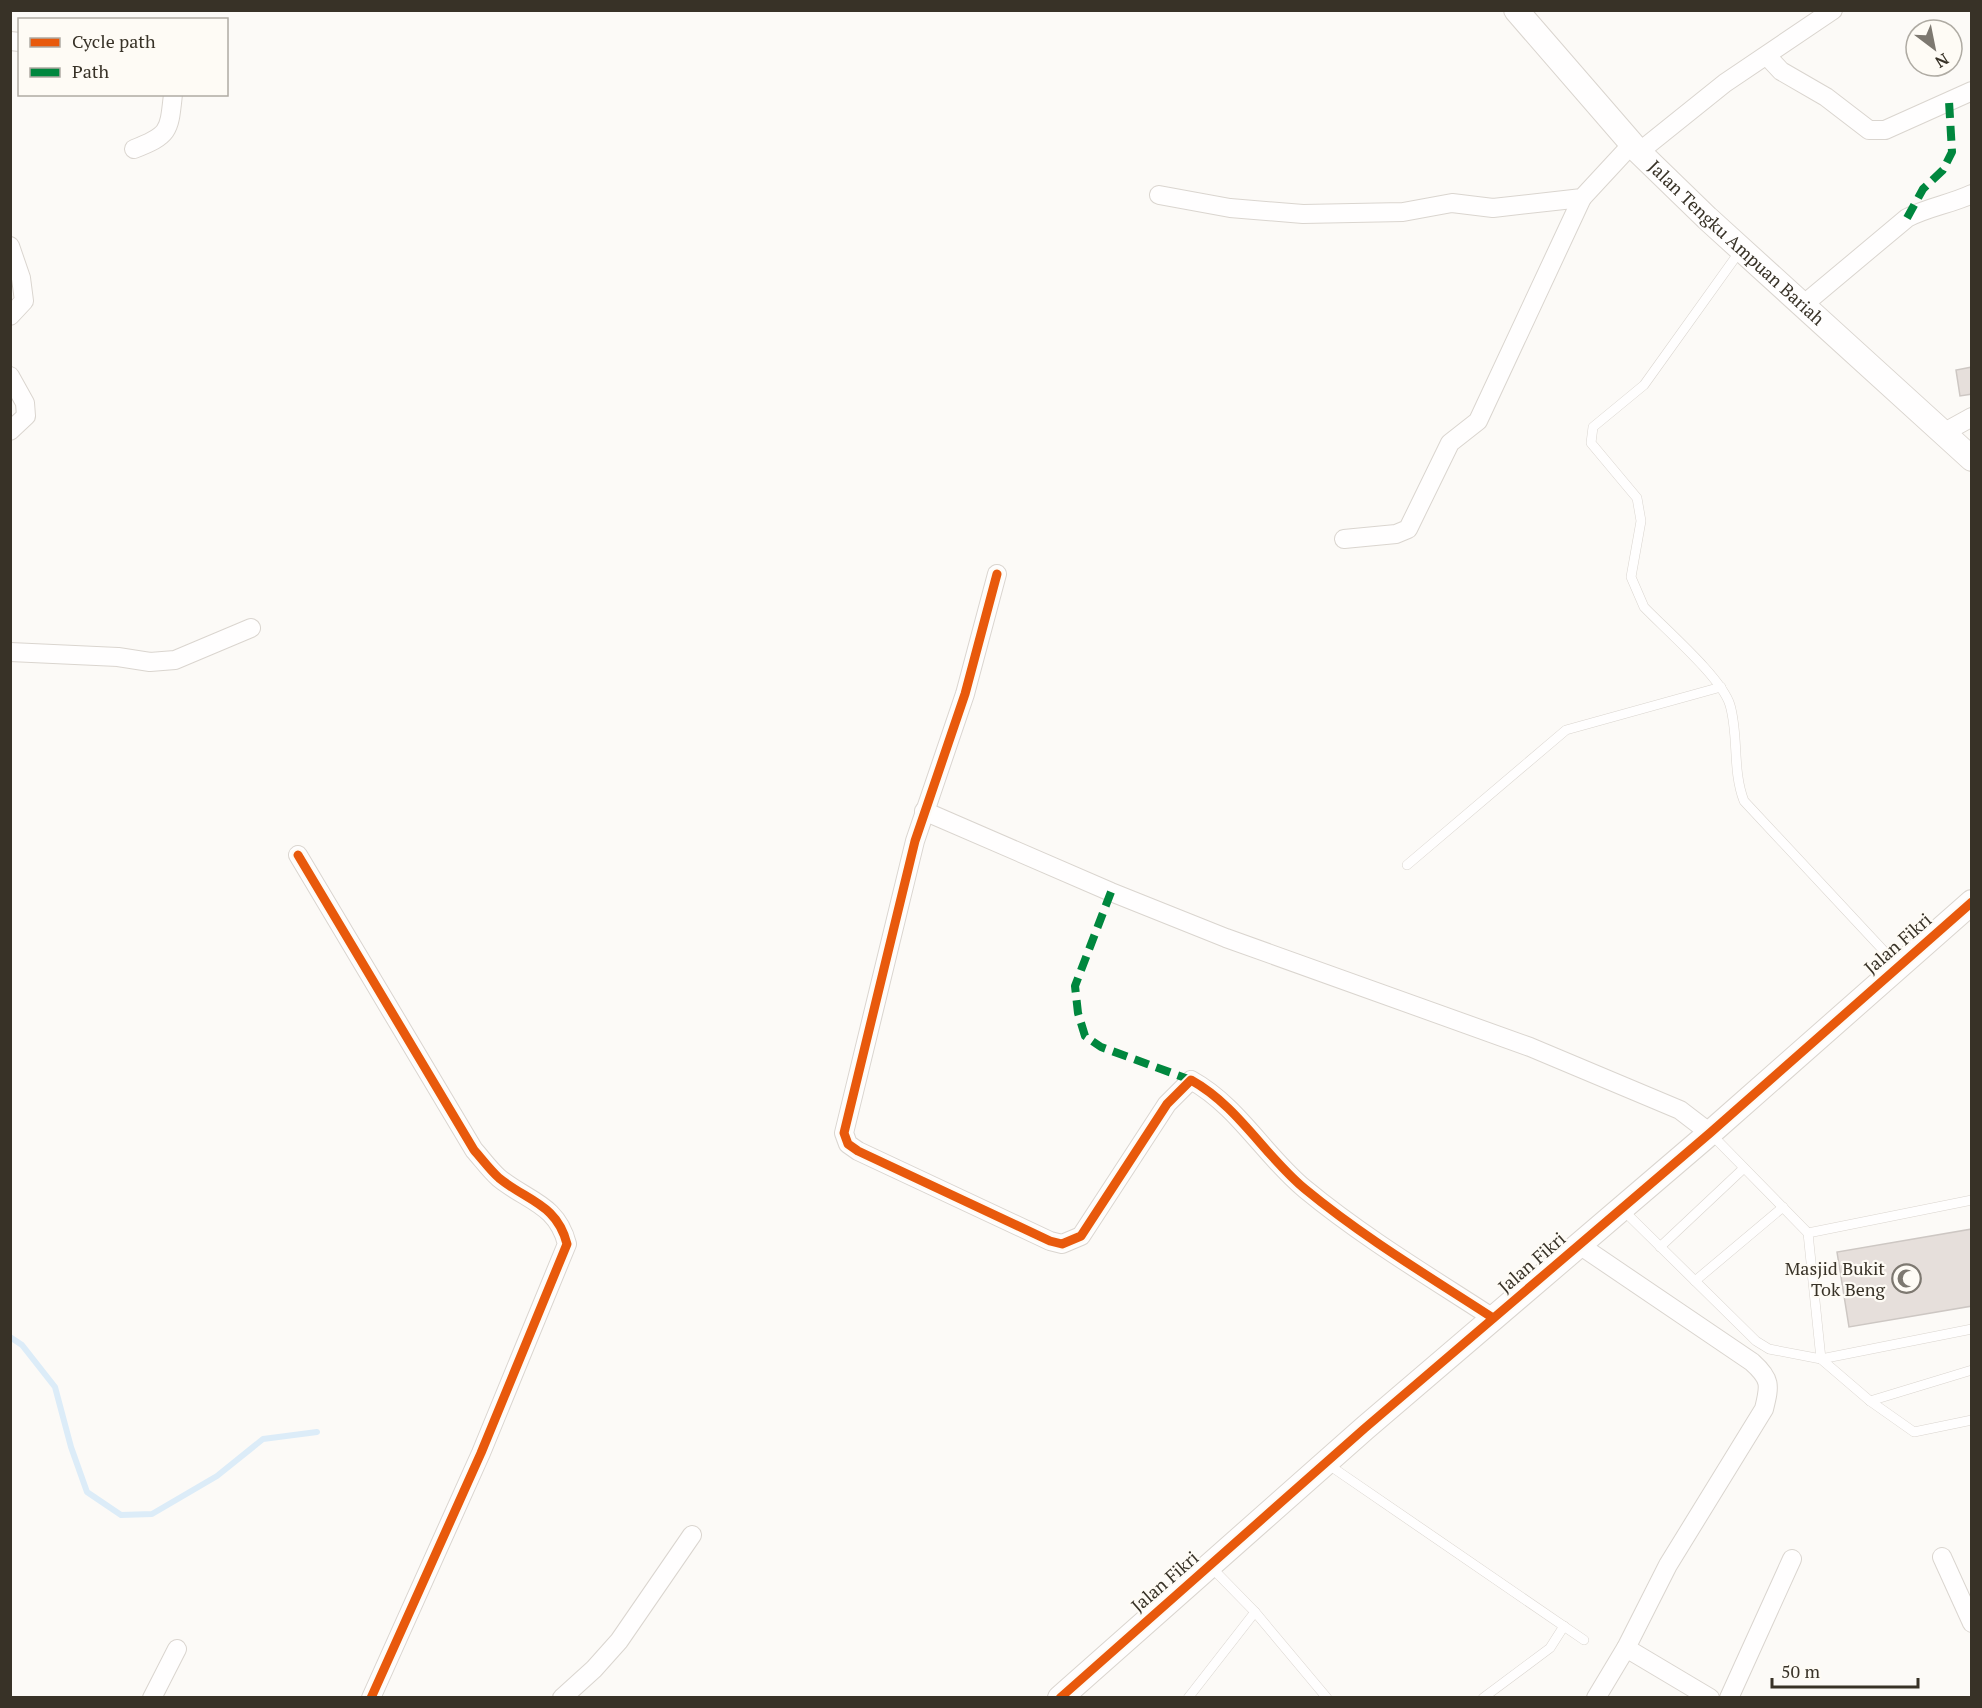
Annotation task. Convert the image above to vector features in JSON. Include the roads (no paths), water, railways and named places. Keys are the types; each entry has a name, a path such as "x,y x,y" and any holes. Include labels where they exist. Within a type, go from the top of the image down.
{"street":[{"name":"Jalan Tengku Ampuan Bariah","path":"1516,10 1636,148 1741,249 1971,459"},
{"path":"1344,539 1396,534 1408,529 1450,443 1478,421 1582,198 1636,148 1725,83 1833,10"},
{"path":"1767,56 1782,71 1826,97 1869,130 1885,130 1971,91"},
{"path":"134,149 165,134 170,126 173,96"},
{"path":"1803,305 1907,218 1924,209 1955,202 1971,194"},
{"path":"1159,195 1230,208 1303,214 1403,212 1452,203 1493,208 1582,198"},
{"path":"10,246 21,278 24,301 10,316"},
{"path":"10,376 25,403 26,416 10,431"},
{"path":"1943,433 1971,417"},
{"path":"997,574 965,694 924,811 844,1133 848,1144 858,1151 1050,1241 1062,1244 1081,1236 1167,1104 1191,1080 1222,1101 1288,1173 1307,1190 1394,1254 1493,1318"},
{"path":"10,652 108,657 150,662 166,661 175,660 251,628"},
{"path":"924,811 1111,892 1226,938 1530,1047 1680,1110 1710,1133"},
{"path":"298,855 474,1150 499,1178 542,1205 563,1228 567,1244 481,1453 371,1698"},
{"name":"Jalan Fikri","path":"1060,1698 1578,1244 1710,1133 1971,902"},
{"path":"1578,1244 1752,1362 1765,1374 1769,1387 1764,1409 1668,1565 1626,1648 1596,1698"},
{"path":"562,1698 594,1669 619,1641 692,1534"},
{"path":"1942,1557 1971,1623"},
{"path":"1729,1698 1792,1559"},
{"path":"1626,1648 1710,1698"},
{"path":"152,1698 177,1649"}],"lane":[{"path":"1741,249 1644,385 1593,427 1590,436 1591,444 1637,498 1641,521 1631,577 1635,592 1644,607 1721,687 1730,705 1737,784 1744,801 1898,966"},
{"path":"1407,865 1566,730 1721,687"},
{"path":"1710,1133 1808,1233 1821,1359 1870,1401 1914,1432 1971,1420"},
{"path":"1660,1247 1744,1168"},
{"path":"1808,1233 1971,1200"},
{"path":"1695,1281 1783,1207"},
{"path":"1620,1208 1756,1341 1769,1349 1821,1359 1971,1329"},
{"path":"1870,1401 1971,1370"},
{"path":"1326,1464 1584,1640"},
{"path":"1210,1565 1255,1612 1327,1698"},
{"path":"1188,1698 1255,1612"},
{"path":"1483,1698 1550,1648 1564,1626"}],"waterway":[{"path":"10,1337 22,1345 55,1387 71,1447 87,1492 121,1515 152,1514 217,1476 263,1439 317,1432"}],"place":[{"name":"Masjid Bukit Tok Beng","path":"1906,1279"}]}
